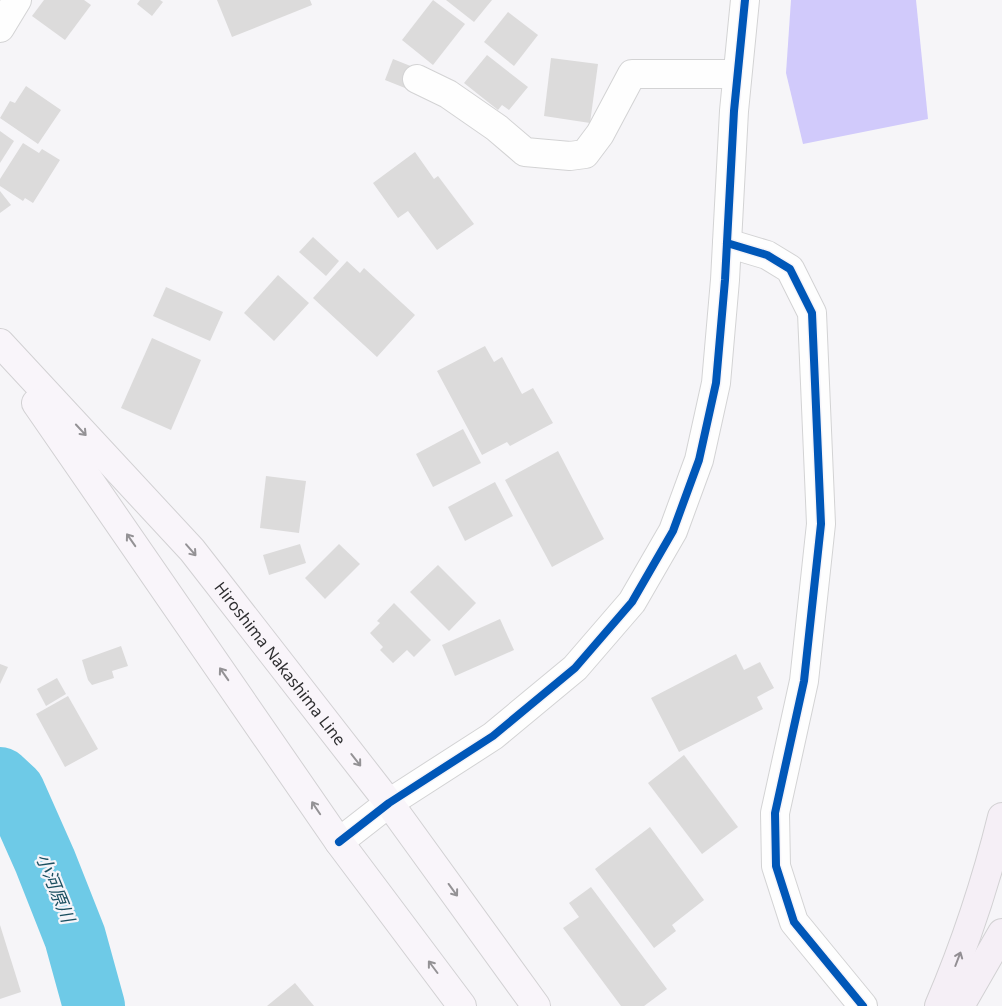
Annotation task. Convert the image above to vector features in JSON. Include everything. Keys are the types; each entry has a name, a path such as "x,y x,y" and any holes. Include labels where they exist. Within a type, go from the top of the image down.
{"highway":[{"path":"946,1005 993,854 1002,817"},
{"path":"946,1005 1002,933"}],"main road":[{"name":"Hiroshima Nakashima Line","path":"0,343 192,550 389,802 536,1006"},
{"path":"0,350 340,842 462,1006"}],"street":[{"path":"0,28 17,0"},
{"path":"340,842 389,802 501,730 575,668 632,602 673,530 699,460 716,383 745,0"},
{"path":"417,79 448,94 497,128 525,152 570,156 585,154 600,134 632,74 738,74"},
{"path":"727,243 767,255 790,269 812,313 821,524 804,681 775,814 776,866 794,922 864,1006"}],"shaded area":[{"path":"791,0 916,0 928,119 803,144 786,73"}],"building":[{"path":"44,0 84,0 91,5 65,40 32,16"},
{"path":"140,0 160,0 163,2 152,16 137,4"},
{"path":"217,0 310,0 312,5 232,37"},
{"path":"433,0 465,24 433,65 402,40"},
{"path":"446,0 492,0 474,22"},
{"path":"508,12 538,35 514,66 484,42"},
{"path":"487,55 528,87 509,110 502,105 498,110 464,83"},
{"path":"551,58 598,64 590,123 544,116"},
{"path":"393,59 418,69 410,90 385,80"},
{"path":"26,86 61,110 38,144 0,118 10,101 15,103"},
{"path":"0,131 14,141 0,163"},
{"path":"23,143 39,153 42,149 60,160 33,203 25,198 23,201 0,186 0,179"},
{"path":"415,152 434,179 438,176 474,224 437,250 408,211 398,218 373,183"},
{"path":"0,191 11,205 0,213"},
{"path":"313,237 339,261 326,276 299,252"},
{"path":"347,261 360,273 364,268 415,315 377,357 313,298"},
{"path":"278,275 309,303 274,341 244,313"},
{"path":"166,287 223,312 210,341 153,316"},
{"path":"152,338 201,360 171,430 121,408"},
{"path":"485,346 494,362 502,357 522,394 533,388 553,423 510,446 507,442 482,455 437,371"},
{"path":"463,429 481,463 433,487 416,454"},
{"path":"558,451 604,539 552,567 505,480"},
{"path":"266,476 306,481 299,533 260,528"},
{"path":"495,482 513,516 465,541 448,507"},
{"path":"300,544 306,563 269,575 263,555"},
{"path":"339,544 360,564 325,599 305,578"},
{"path":"438,565 476,603 449,631 410,592"},
{"path":"394,603 431,640 414,657 407,650 393,663 380,650 383,647 370,633 380,623 377,621"},
{"path":"500,619 514,650 455,676 442,645"},
{"path":"121,646 128,666 112,671 114,678 92,685 88,680 82,660"},
{"path":"736,654 744,670 760,662 774,688 757,697 763,709 679,752 651,698"},
{"path":"0,664 8,667 0,684"},
{"path":"57,678 66,694 46,706 37,689"},
{"path":"68,696 98,749 65,767 36,714"},
{"path":"684,755 738,827 702,854 648,783"},
{"path":"650,827 704,900 672,925 676,931 654,948 595,869"},
{"path":"591,887 667,989 644,1006 621,1006 563,928 579,917 569,903"},
{"path":"0,925 21,992 0,999"},
{"path":"295,983 314,1006 267,1006"}],"waterway":[{"name":"小河原川","path":"0,778 14,791 45,861 75,937 94,1006"}],"cycle path":[{"path":"339,842 389,803 493,736 575,668 632,602 673,531 699,460 716,383 725,280 734,111 745,0"},
{"path":"727,243 767,255 790,269 812,313 821,524 804,681 775,813 776,866 794,922 863,1006"}]}
